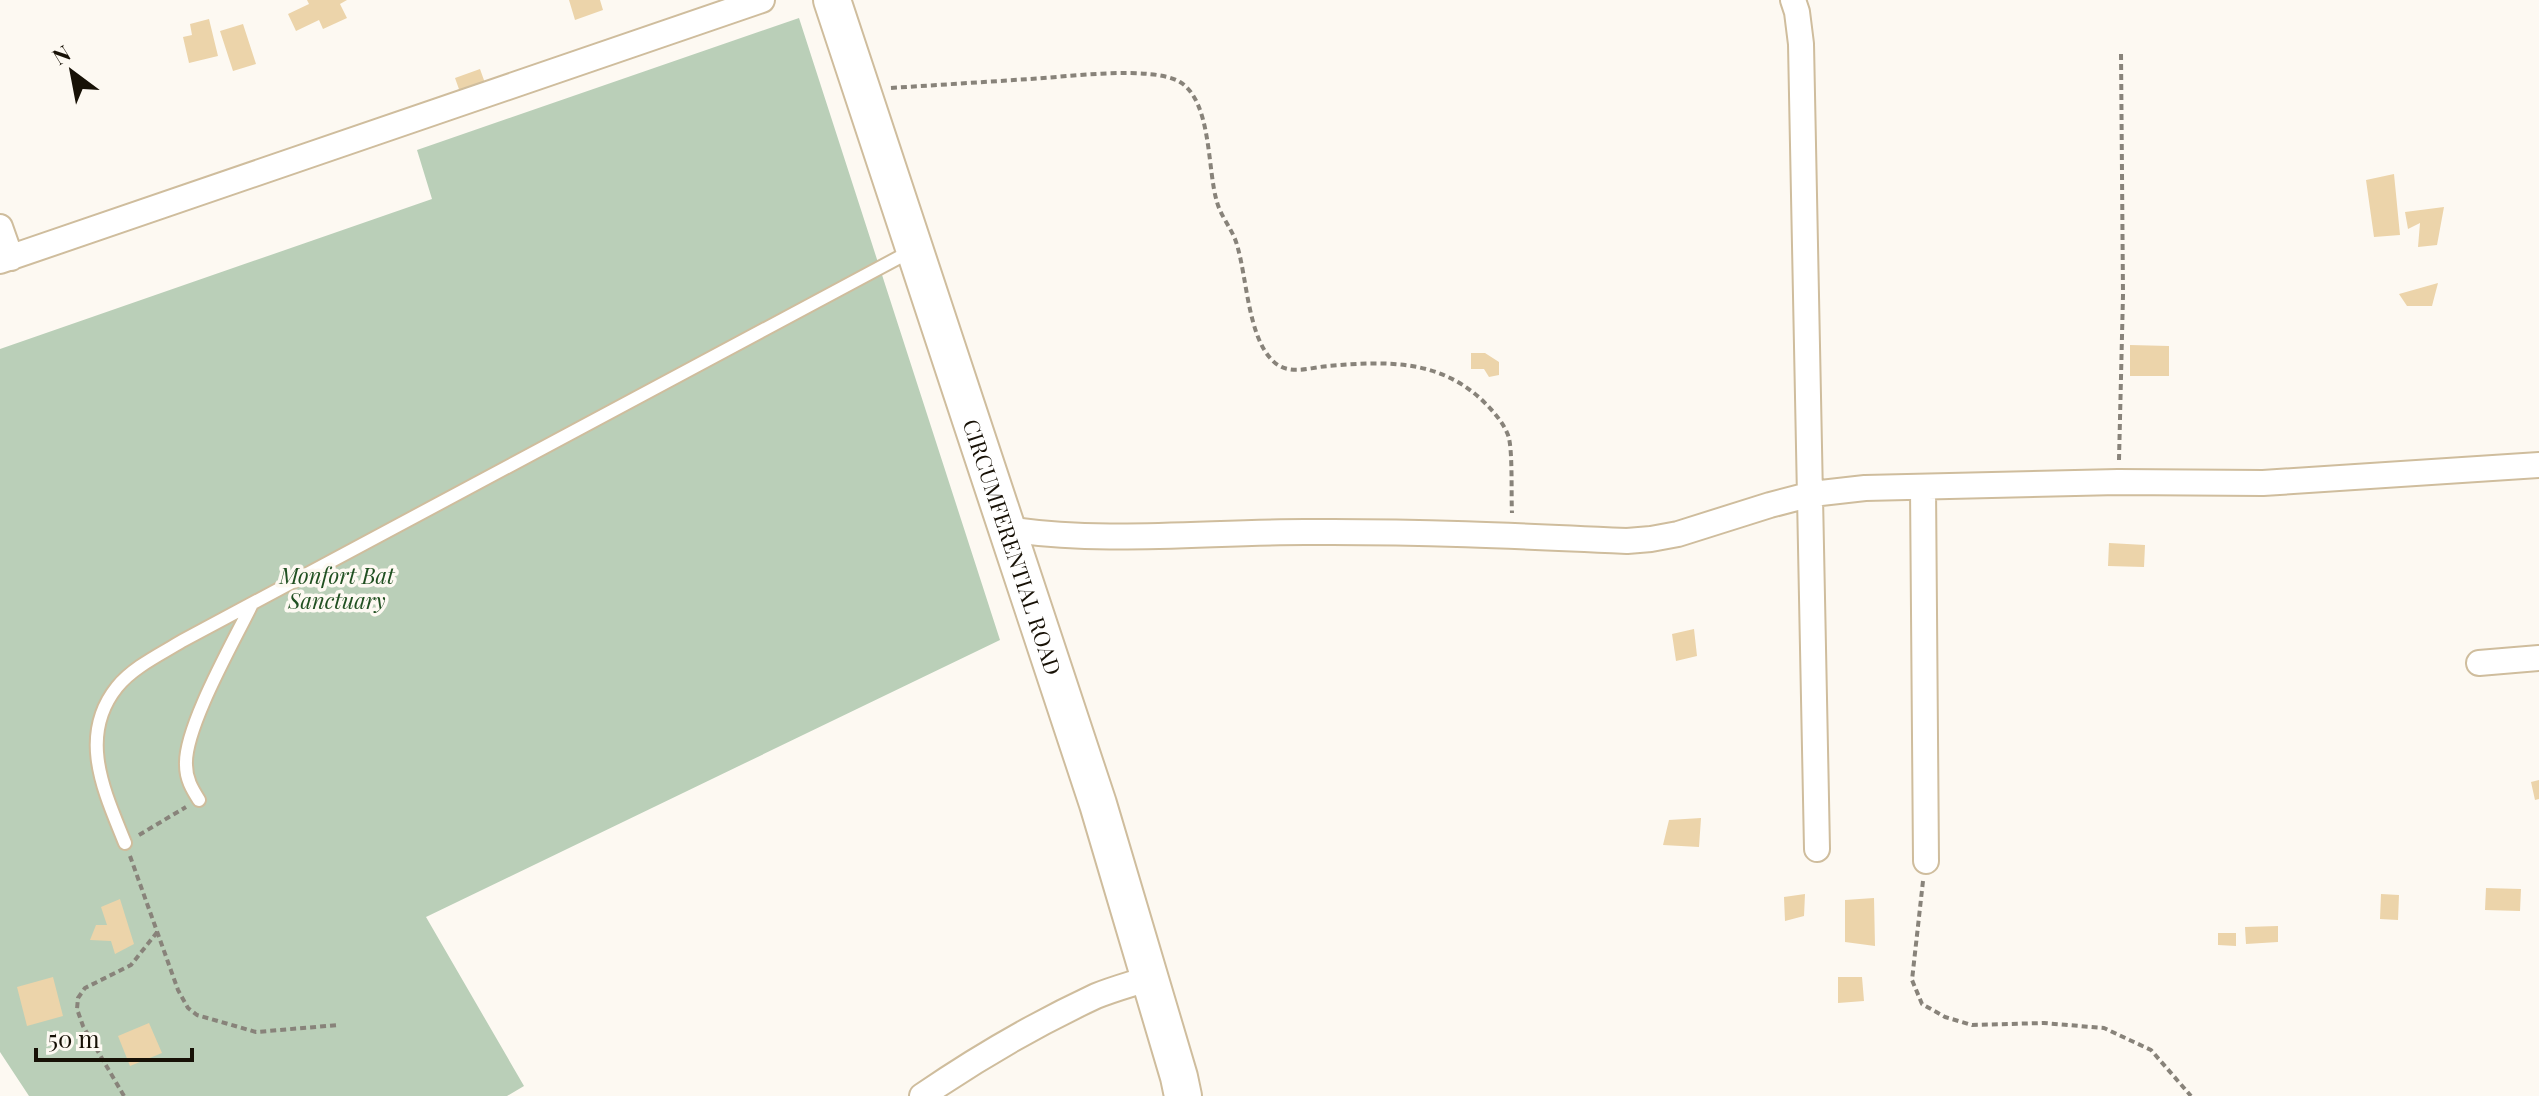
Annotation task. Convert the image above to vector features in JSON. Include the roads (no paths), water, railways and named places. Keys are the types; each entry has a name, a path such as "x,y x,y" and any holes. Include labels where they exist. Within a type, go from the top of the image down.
{"main road":[{"name":"CIRCUMFERENTIAL ROAD","path":"832,0 1098,804 1183,1096"}],"street":[{"path":"0,227 6,260 762,0"},
{"path":"1793,0 1801,44 1817,849"},
{"path":"1007,529 1102,538 1304,532 1627,541 1651,539 1812,494 1865,488 2118,482 2263,483 2539,465"},
{"path":"1923,487 1926,861"},
{"path":"2479,663 2539,658"},
{"path":"922,1096 1037,1027 1098,996 1150,978"}],"lane":[{"path":"125,843 100,781 95,742 105,710 117,687 144,665 252,604 915,249"},
{"path":"199,800 189,784 186,765 188,746 195,723 252,604"}],"park label":[{"name":"Monfort Bat Sanctuary","path":"337,588"}]}
